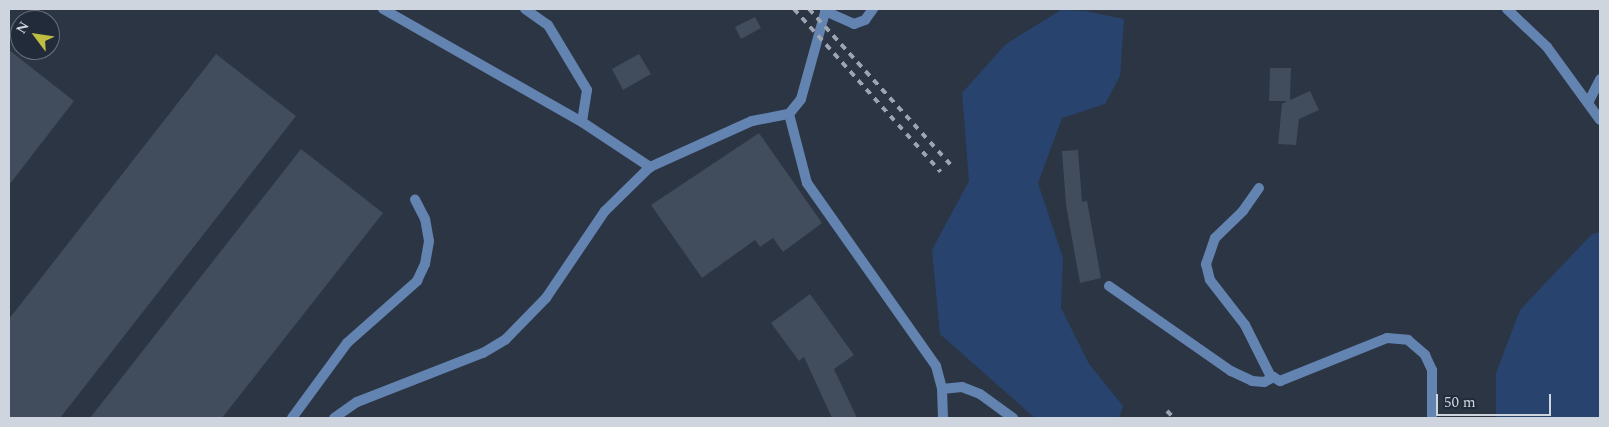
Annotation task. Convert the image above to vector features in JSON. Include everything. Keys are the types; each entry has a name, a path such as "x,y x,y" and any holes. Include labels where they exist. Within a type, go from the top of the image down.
{"street":[{"path":"383,9 582,122 650,167"},
{"path":"525,9 548,25 587,90 582,122"},
{"path":"334,418 357,402 483,353 505,340 546,298 605,211 650,167 752,121 789,114 801,99 826,10 854,24 865,20 873,9"},
{"path":"1507,9 1547,47 1600,120"},
{"path":"1588,103 1600,79"},
{"path":"789,114 807,183 832,223 926,349 942,389 943,418"},
{"path":"1258,188 1243,211 1215,238 1206,264 1210,280 1245,325 1270,375 1280,381 1303,374 1387,338 1408,340 1425,354 1432,370 1432,418"},
{"path":"292,418 347,344 417,281 426,264 429,241 425,219 414,199"},
{"path":"1109,286 1232,371 1252,381 1264,382 1274,377"},
{"path":"942,389 962,387 980,394 1013,418"}],"shaded area":[{"path":"1061,10 1085,11 1124,19 1120,76 1105,104 1062,118 1038,183 1063,258 1061,308 1089,364 1123,406 1119,418 1035,418 940,334 932,250 969,181 962,93 1006,44"},
{"path":"1600,232 1600,418 1496,418 1496,373 1520,310 1592,234"}],"building":[{"path":"755,17 761,28 741,39 735,27"},
{"path":"9,50 10,60 22,60 74,101 9,185"},
{"path":"216,54 296,116 60,418 9,418 9,319"},
{"path":"639,54 651,74 623,90 612,69"},
{"path":"1270,68 1291,68 1290,100 1310,91 1319,110 1299,119 1296,145 1278,144 1282,104 1287,101 1269,101"},
{"path":"759,133 822,223 783,252 773,238 760,247 755,240 702,278 651,205"},
{"path":"301,149 383,213 222,418 90,418"},
{"path":"1078,150 1082,202 1087,201 1101,278 1080,283 1066,205 1062,151"},
{"path":"810,294 854,355 834,369 857,418 832,418 804,357 799,361 771,323"}],"railway":[{"path":"794,9 941,172"},
{"path":"809,9 950,164"},
{"path":"1167,411 1174,418"}]}
